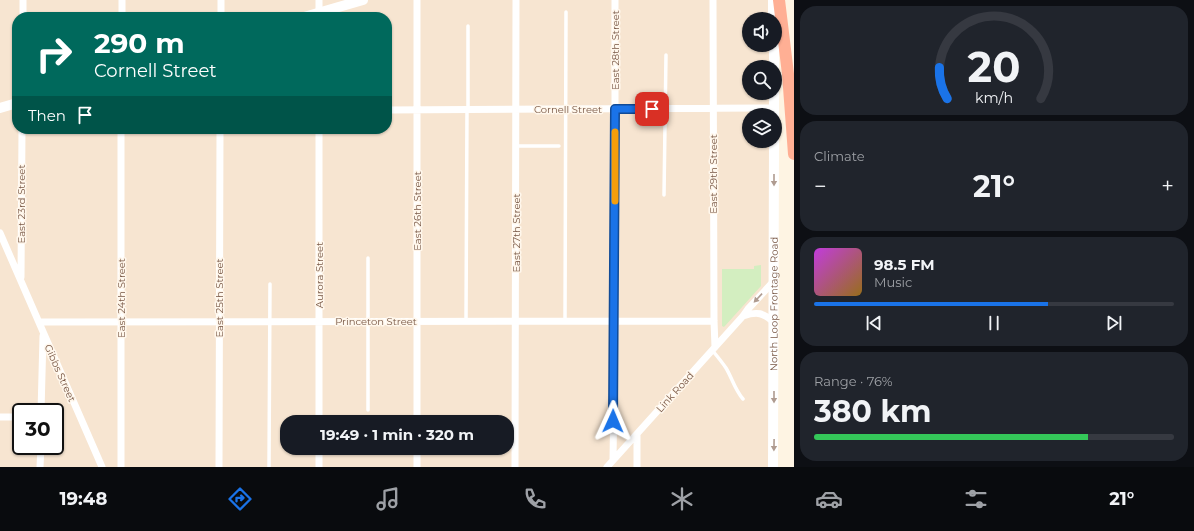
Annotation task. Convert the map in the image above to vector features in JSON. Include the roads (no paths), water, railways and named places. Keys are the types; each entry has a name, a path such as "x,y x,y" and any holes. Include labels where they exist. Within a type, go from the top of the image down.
{"highway":[{"path":"779,0 788,74 794,154"}],"main road":[{"path":"328,12 363,0"},
{"path":"773,0 774,12"},
{"path":"0,108 12,104"},
{"name":"North Loop Frontage Road","path":"774,148 774,467"}],"street":[{"path":"23,0 23,12"},
{"path":"122,0 122,12"},
{"path":"221,0 221,12"},
{"path":"319,0 319,12"},
{"name":"East 26th Street","path":"417,415 418,0"},
{"name":"East 27th Street","path":"515,467 517,109 516,0"},
{"name":"East 28th Street","path":"613,460 615,0"},
{"name":"East 29th Street","path":"713,0 713,349"},
{"name":"Cornell Street","path":"392,110 713,109 742,110"},
{"name":"East 23rd Street","path":"21,279 22,134"},
{"name":"East 24th Street","path":"121,134 121,467"},
{"name":"East 25th Street","path":"219,467 220,134"},
{"name":"Aurora Street","path":"319,134 319,415"},
{"name":"Gibbs Street","path":"0,233 102,467"},
{"name":"Link Road","path":"607,467 774,281"},
{"path":"743,316 753,313 760,313 774,322"},
{"name":"Princeton Street","path":"39,322 714,321"},
{"path":"41,403 43,334"},
{"path":"0,417 12,417"},
{"path":"637,435 637,467"},
{"path":"40,467 41,455"},
{"path":"319,455 319,467"},
{"path":"417,455 417,467"}],"lane":[{"path":"565,321 566,12"},
{"path":"466,321 468,26"},
{"path":"664,195 666,55"},
{"path":"516,146 558,146"},
{"path":"368,258 368,410"},
{"path":"269,467 270,284"},
{"path":"713,349 725,367 736,391 743,399"}]}
